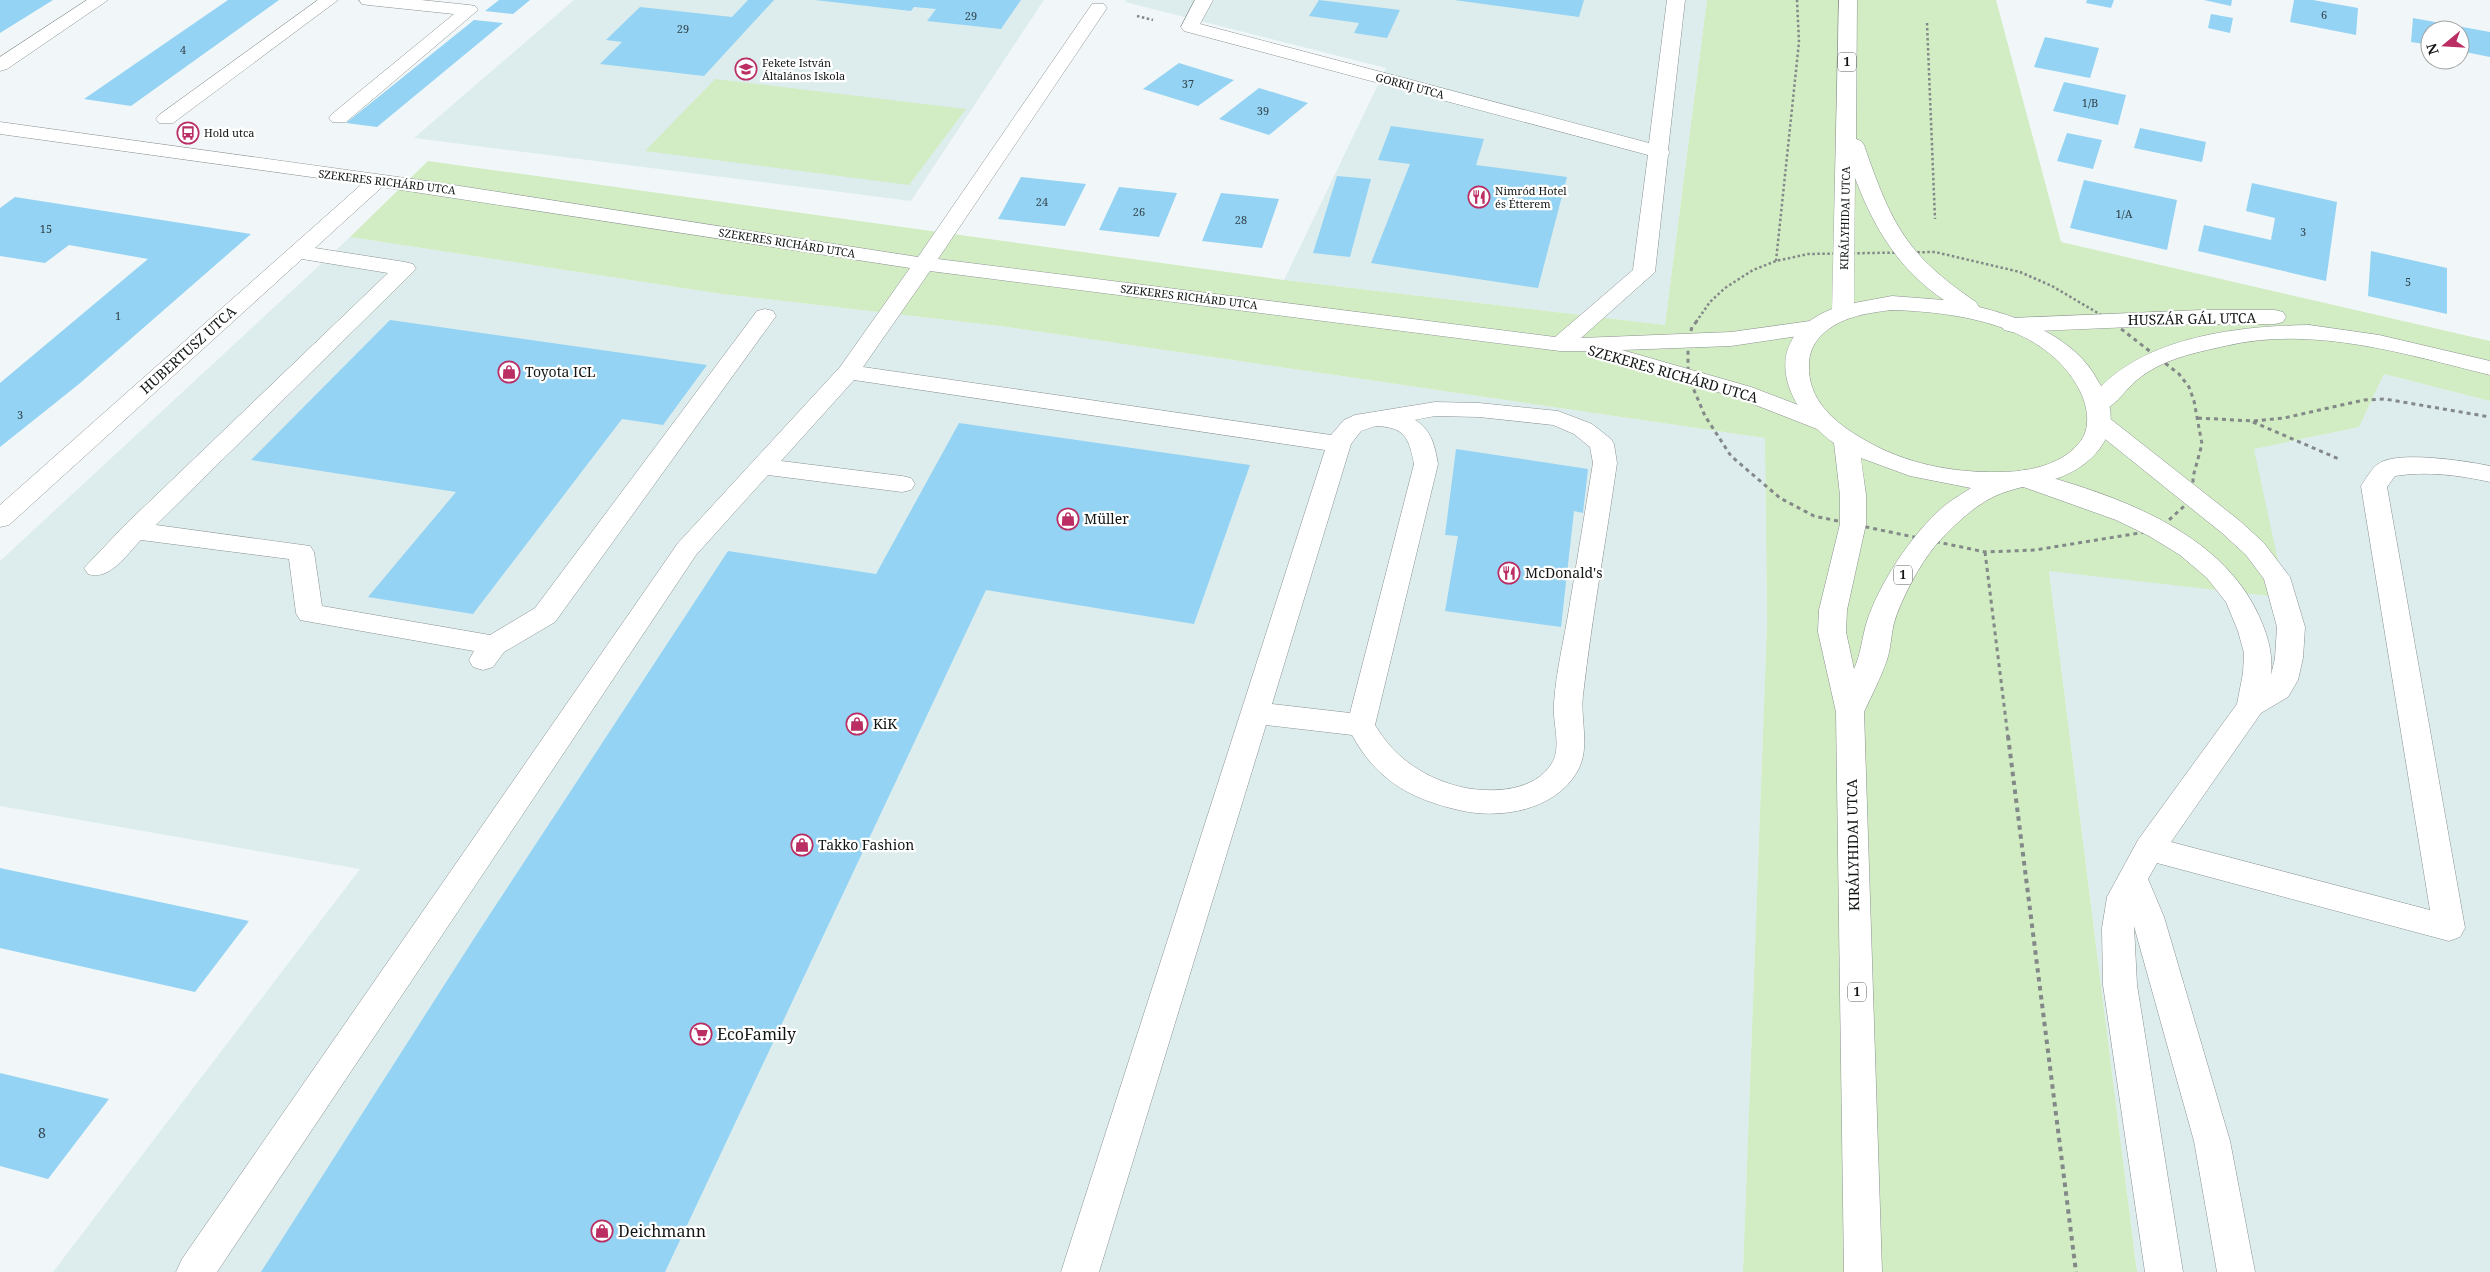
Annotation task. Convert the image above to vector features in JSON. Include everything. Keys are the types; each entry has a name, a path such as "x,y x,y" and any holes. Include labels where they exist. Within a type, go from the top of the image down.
{"street":[{"path":"0,65 99,0"},
{"path":"166,119 329,0"},
{"path":"368,0 475,5"},
{"path":"1190,27 1204,0"},
{"path":"1568,344 1644,272 1660,152 1676,0"},
{"name":"KIRÁLYHIDAI UTCA","path":"1843,312 1846,254 1848,0"},
{"path":"339,118 475,5"},
{"path":"195,1272 687,549 764,467 848,372 924,264 1098,8"},
{"name":"GORKIJ UTCA","path":"1190,27 1660,152"},
{"name":"KIRÁLYHIDAI UTCA","path":"1847,124 1873,202 1884,226 1902,252 1932,281 1977,312"},
{"name":"SZEKERES RICHÁRD UTCA","path":"0,128 434,188 924,264 1568,344 1743,392 1836,432"},
{"name":"HUBERTUSZ UTCA","path":"0,519 377,181"},
{"path":"97,568 405,268 296,252"},
{"name":"1","path":"1892,303 1939,305 1977,312 2012,324 2040,339 2070,360 2093,390 2099,414 2096,435 2077,458 2044,473 2017,479 1983,481 1925,472 1896,464 1836,432 1812,410 1797,379 1796,364 1798,350 1806,338 1817,326 1843,312 1866,306 1892,303"},
{"path":"134,531 301,552 310,613 488,653 545,615 765,316"},
{"name":"HUSZÁR GÁL UTCA","path":"2012,324 2243,316 2278,318 2312,322 2368,339 2490,368"},
{"name":"SZEKERES RICHÁRD UTCA","path":"1568,344 1731,339 1817,326"},
{"name":"HUSZÁR GÁL UTCA","path":"2099,414 2124,379 2158,357 2232,336 2259,332 2306,330 2368,339"},
{"path":"848,372 1339,444"},
{"path":"1080,1272 1342,434 1349,428 1372,418 1399,422 1419,437 1424,449 1426,464 1361,725 1377,751 1393,768 1421,786 1448,795 1482,802 1520,799 1539,792 1554,781 1566,767 1570,754 1568,704 1605,463 1602,444 1592,434 1558,418 1479,410 1435,409 1386,419"},
{"path":"2099,414 2193,498 2254,549 2277,577 2291,627 2289,658 2284,680 2278,690 2251,706"},
{"name":"1","path":"1836,432 1853,495 1853,524 1834,610 1832,632 1850,712"},
{"path":"2150,849 2448,928 2374,486 2387,469 2414,464 2447,465 2490,474"},
{"path":"764,467 902,484"},
{"path":"2017,479 2117,510 2158,530 2212,567 2241,602 2258,652 2258,673 2251,706 2150,849 2123,897 2118,928 2118,969 2164,1272"},
{"name":"KIRÁLYHIDAI UTCA","path":"1863,1272 1850,712 1873,659 1882,621 1901,578 1925,541 1952,513 1982,492 2017,479"},
{"path":"1255,713 1361,725"},
{"path":"2132,880 2148,917 2212,1141 2236,1272"}],"path":[{"path":"1776,261 1799,42 1798,0"},
{"path":"1098,8 1190,27"},
{"path":"1927,23 1935,224"},
{"path":"1935,243 1935,252"},
{"path":"1935,252 2020,272 2052,286 2112,321 2179,374 2189,387 2198,418 2202,444 2193,477 2193,498 2158,530 2035,550 1985,552 1925,541 1814,516 1780,498 1753,476 1732,456 1719,440 1705,416 1688,376 1688,341 1697,316 1725,288 1753,270 1776,261 1808,254 1846,254 1935,252"},
{"path":"2198,418 2253,421 2284,418 2371,400 2418,403 2490,417"},
{"path":"2253,421 2380,478"},
{"path":"1985,552 2076,1272"}],"shaded area":[{"name":"Fekete István Általános Iskola","path":"574,0 1044,0 911,201 414,138"},
{"path":"1126,0 1707,0 1665,325 1284,280 1386,68 1125,2"},
{"path":"350,237 722,294 1008,327 1765,438 1767,623 1743,1272 53,1272 360,869 0,806 0,561"},
{"path":"2384,374 2490,401 2490,1272 2137,1272 2049,570 2285,598 2253,449 2359,427"}],"green space":[{"path":"1707,0 1996,0 2061,242 2490,341 2490,401 2384,374 2359,427 2254,449 2286,598 2049,571 2137,1272 1743,1272 1767,623 1765,438 1008,327 722,294 350,237 428,161 1284,280 1665,325"},
{"path":"715,79 966,109 909,185 645,151"}],"building":[{"path":"0,0 53,0 0,33"},
{"path":"228,0 279,0 131,106 84,99"},
{"path":"499,0 530,0 513,14 485,11"},
{"path":"748,0 774,0 704,76 600,64 622,42 606,40 640,7 732,17"},
{"path":"815,0 1021,0 1001,29 927,21 936,9 914,7 911,11"},
{"path":"1319,0 1400,10 1387,38 1354,33 1359,23 1309,16"},
{"path":"1454,0 1584,0 1579,17"},
{"path":"2087,0 2114,0 2111,8 2086,3"},
{"path":"2204,0 2232,0 2231,6"},
{"path":"2294,0 2313,0 2358,8 2356,35 2290,22"},
{"path":"2211,14 2233,18 2230,33 2208,28"},
{"path":"2413,18 2424,20 2420,20 2420,43 2411,42"},
{"path":"474,20 503,23 377,127 346,123"},
{"path":"2470,28 2490,32 2490,57 2470,53"},
{"path":"2045,37 2099,48 2090,78 2034,67"},
{"path":"1179,63 1234,80 1198,106 1143,89"},
{"path":"2064,82 2126,95 2118,125 2053,111"},
{"path":"1259,88 1308,103 1269,135 1219,119"},
{"name":"Nimród Hotel és Étterem","path":"1391,126 1484,139 1476,165 1567,177 1538,288 1371,263 1410,164 1378,160"},
{"path":"2140,128 2206,142 2202,162 2134,148"},
{"path":"2067,133 2102,140 2093,169 2057,161"},
{"path":"1337,176 1371,179 1350,257 1313,253"},
{"path":"1021,177 1086,184 1065,226 998,219"},
{"path":"2084,180 2177,200 2167,250 2070,228"},
{"path":"2252,183 2337,202 2326,281 2198,251 2204,225 2271,240 2275,218 2246,211"},
{"path":"1119,187 1177,193 1159,237 1099,230"},
{"path":"1221,193 1279,199 1262,248 1202,241"},
{"path":"15,197 251,234 79,384 0,447 0,383 148,259 69,245 45,263 0,256 0,208"},
{"path":"2371,251 2447,268 2447,314 2368,296"},
{"path":"390,320 707,365 663,425 622,419 473,614 368,597 456,492 251,460"},
{"path":"959,423 1250,465 1194,624 986,590 665,1272 261,1272 473,940 728,551 876,574"},
{"name":"McDonald's","path":"1456,449 1588,469 1583,513 1574,511 1561,627 1445,611 1458,536 1445,535"},
{"path":"0,868 249,921 195,992 0,948"},
{"path":"0,1073 109,1099 48,1179 0,1166"}],"place":[{"name":"Fekete István Általános Iskola","path":"746,69"},
{"name":"Hold utca","path":"188,133"},
{"name":"Nimród Hotel és Étterem","path":"1479,197"},
{"name":"Toyota ICL","path":"509,372"},
{"name":"Müller","path":"1068,519"},
{"name":"McDonald's","path":"1509,573"},
{"name":"KiK","path":"857,724"},
{"name":"Takko Fashion","path":"802,845"},
{"name":"EcoFamily","path":"701,1034"},
{"name":"Deichmann","path":"602,1231"}]}
